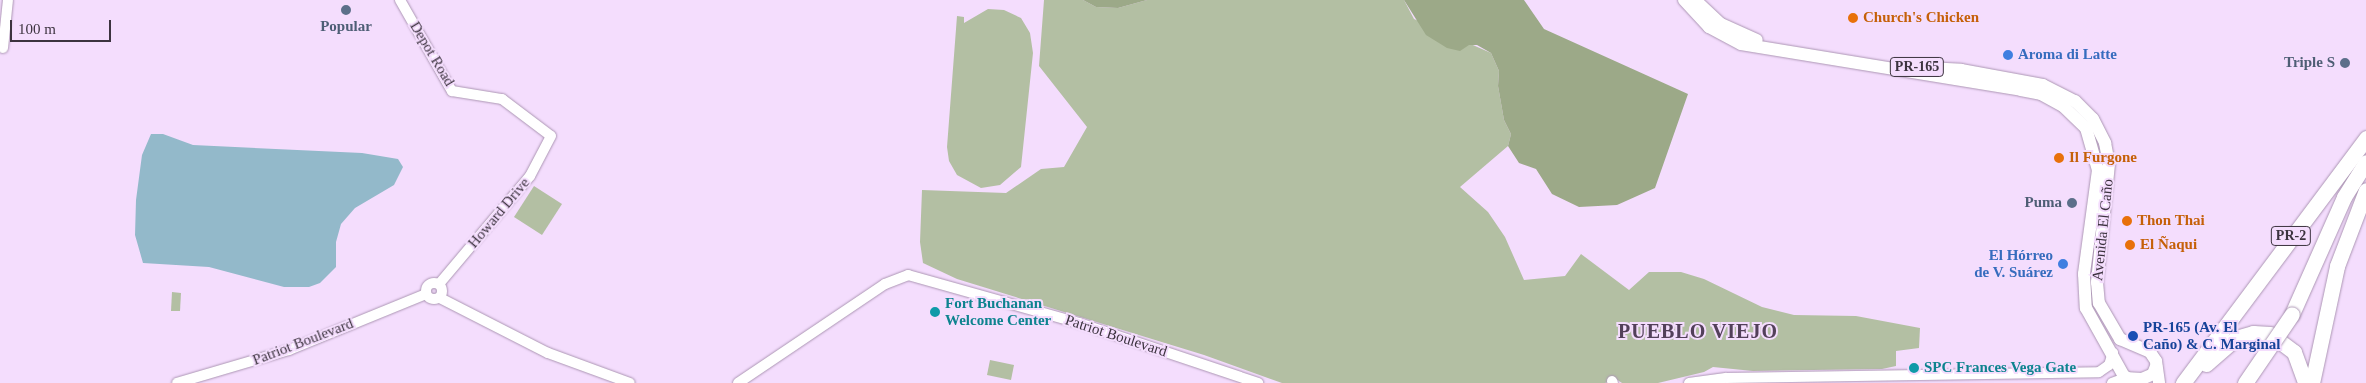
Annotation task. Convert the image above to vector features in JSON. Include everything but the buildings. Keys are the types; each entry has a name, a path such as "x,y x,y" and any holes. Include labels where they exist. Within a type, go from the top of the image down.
{"highway":[{"path":"2364,140 2366,131"},
{"name":"PR-2","path":"2185,380 2364,140"},
{"name":"PR-2","path":"2245,383 2292,314 2344,197 2366,162"},
{"path":"2312,383 2329,298 2345,242 2366,190"},
{"path":"2321,383 2328,342 2329,298"},
{"path":"2185,380 2245,334 2270,334 2294,352 2305,383"}],"main road":[{"name":"Avenida El Caño","path":"1684,0 1709,27 1741,44 2041,94 2074,114 2090,137 2098,170 2084,274 2084,302 2113,353 2123,382 2142,379 2153,374 2156,366 2150,352 2120,339 2099,303 2097,282 2109,164 2100,130 2075,101 2056,90 2022,80 1758,41 1721,24 1695,0"},
{"path":"2156,366 2159,383"}],"street":[{"path":"4,48 8,0"},
{"name":"Depot Road","path":"400,0 452,91 502,99 551,136"},
{"name":"Howard Drive","path":"439,284 530,176 551,136"},
{"name":"Patriot Boulevard","path":"738,383 885,284 908,275 1079,323 1258,383"},
{"path":"440,298 443,291 439,284 429,284 426,294 432,299 440,298 548,353 630,383"},
{"name":"Patriot Boulevard","path":"177,383 289,350 426,294"},
{"path":"1689,383 1726,378 2099,372 2109,365 2113,353"}],"green space":[{"path":"1044,0 1083,0 1096,7 1118,8 1147,0 1404,0 1414,19 1491,53 1499,71 1498,86 1504,120 1511,134 1508,146 1460,187 1488,212 1505,237 1524,280 1565,276 1581,254 1629,290 1649,272 1681,272 1704,279 1762,307 1794,315 1856,316 1920,328 1919,348 1896,351 1896,366 1882,369 1753,371 1713,367 1704,372 1658,383 1622,383 1616,379 1605,383 1282,383 1204,355 957,279 923,263 920,242 922,190 1006,193 1041,169 1064,167 1087,127 1039,66"},
{"path":"1083,0 1147,0 1118,8 1096,7"},
{"path":"1404,0 1524,0 1544,29 1688,94 1655,188 1617,205 1579,207 1552,194 1536,169 1519,163 1508,146 1511,134 1504,120 1498,86 1499,71 1491,53 1477,45 1469,45 1460,51 1447,48 1426,35"},
{"path":"988,9 1004,10 1021,18 1030,33 1033,53 1021,167 1000,185 981,188 957,175 949,161 947,147 957,16 964,17 964,23"},
{"path":"534,186 562,204 542,235 514,217"},
{"path":"172,292 181,293 180,311 171,311"},
{"path":"990,360 1014,365 1011,380 987,375"}],"water":[{"path":"151,134 163,134 193,145 362,153 398,159 403,167 394,185 355,208 341,224 336,242 336,267 320,283 309,287 284,287 209,267 143,263 135,235 136,200 142,155"}],"place":[{"name":"Popular","path":"346,10"},
{"name":"Church's Chicken","path":"1853,18"},
{"name":"Aroma di Latte","path":"2008,55"},
{"name":"Triple S","path":"2345,63"},
{"name":"Il Furgone","path":"2059,158"},
{"name":"Puma","path":"2072,203"},
{"name":"Thon Thai","path":"2127,221"},
{"name":"El Ñaqui","path":"2130,245"},
{"name":"El Hórreo de V. Suárez","path":"2063,264"},
{"name":"Fort Buchanan Welcome Center","path":"935,312"},
{"name":"PR-165 (Av. El Caño) & C. Marginal","path":"2133,336"},
{"name":"SPC Frances Vega Gate","path":"1914,368"}],"district":[{"name":"PUEBLO VIEJO","path":"1698,331"}]}
